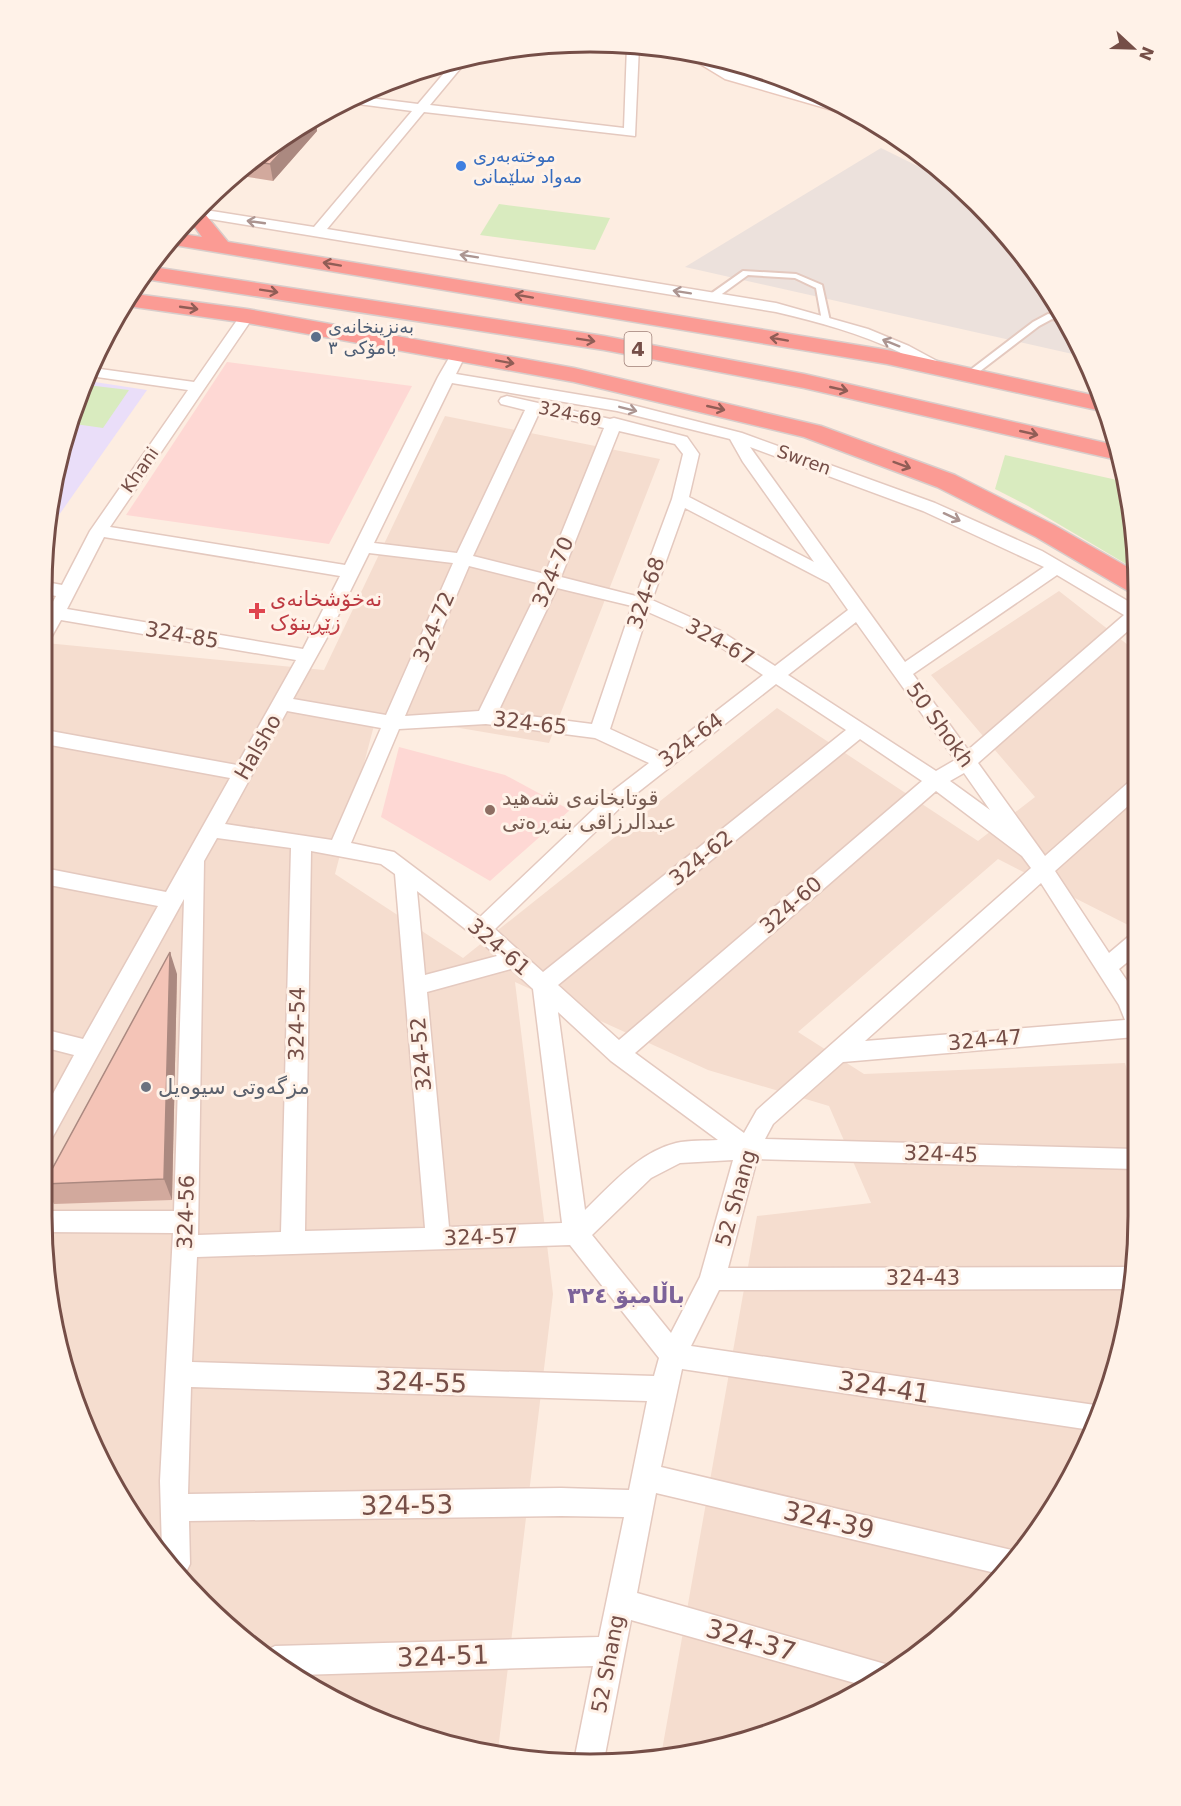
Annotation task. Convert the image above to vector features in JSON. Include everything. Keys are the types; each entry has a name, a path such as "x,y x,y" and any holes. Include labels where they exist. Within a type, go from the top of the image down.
{"highway":[{"path":"200,220 219,245"},
{"name":"4","path":"183,240 887,357 1095,403"},
{"name":"4","path":"156,274 604,343 804,381 1110,451"},
{"path":"137,301 247,316 574,375 812,431 946,481 1046,531 1128,579"},
{"path":"652,393 804,381"}],"street":[{"path":"367,101 630,133 633,55"},
{"path":"720,69 730,75 801,95"},
{"path":"318,231 453,71"},
{"path":"762,84 766,82"},
{"path":"206,215 318,231 793,312 885,340 916,354 943,370"},
{"name":"Khani","path":"52,621 99,531 247,316"},
{"name":"Halsho","path":"52,1117 308,656 458,354"},
{"path":"99,373 199,387"},
{"name":"324-69","path":"444,381 534,407 614,423 681,440 691,454"},
{"name":"Swren","path":"444,381 617,406 736,436 929,507 1056,567 1128,609"},
{"name":"324-72","path":"338,850 464,560 534,407"},
{"name":"324-70","path":"486,717 551,581 614,423"},
{"name":"50 Shokh","path":"736,436 751,462 1043,869 1128,1000"},
{"name":"324-68","path":"599,732 680,499 691,454"},
{"path":"680,499 837,581"},
{"path":"99,531 351,572"},
{"name":"324-67","path":"363,547 464,560 642,603 713,634 936,780 1029,850"},
{"path":"902,673 1056,567"},
{"path":"52,589 68,591"},
{"name":"324-64","path":"481,929 621,795 858,611"},
{"name":"324-85","path":"56,613 308,656"},
{"name":"324-60","path":"620,1054 936,780 967,762 1128,622"},
{"name":"324-65","path":"282,704 392,723 486,717 599,732 662,761"},
{"name":"324-62","path":"543,985 859,730"},
{"path":"52,738 243,773"},
{"name":"52 Shang","path":"590,1754 663,1389 673,1355 712,1279 748,1149 765,1117 1128,794"},
{"name":"324-61","path":"211,830 387,857 481,929 620,1054 748,1149"},
{"name":"324-54","path":"293,1242 301,842"},
{"name":"324-56","path":"176,1557 174,1508 186,1222 195,859"},
{"name":"324-52","path":"405,871 438,1238"},
{"path":"52,878 172,901"},
{"path":"1106,967 1128,949"},
{"path":"415,986 515,960"},
{"path":"543,985 576,1234 673,1355"},
{"name":"324-47","path":"836,1053 1128,1029"},
{"path":"52,1040 89,1050"},
{"path":"576,1234 643,1171 677,1153 748,1149"},
{"name":"324-45","path":"748,1149 1128,1159"},
{"path":"52,1221 186,1222"},
{"name":"324-57","path":"185,1246 576,1234"},
{"name":"324-43","path":"712,1279 1125,1278"},
{"name":"324-41","path":"673,1355 1089,1417"},
{"name":"324-55","path":"179,1374 663,1389"},
{"name":"324-39","path":"645,1477 1003,1561"},
{"name":"324-53","path":"174,1508 561,1502 640,1504"},
{"name":"324-37","path":"621,1603 872,1673"},
{"name":"324-51","path":"289,1661 611,1651"}],"lane":[{"path":"712,297 746,273 796,276 819,287 826,321"},
{"path":"968,376 1036,324 1052,316"}],"shaded area":[{"path":"881,148 925,170 971,210 995,236 1038,292 1074,354 685,267"},
{"path":"227,362 412,386 329,544 126,515"},
{"path":"94,382 147,390 58,517 71,451"},
{"path":"445,416 660,459 549,743 377,714 335,874 463,958 777,708 978,841 1035,797 931,675 1059,591 1128,645 1128,925 998,859 798,1032 864,1074 1125,1063 1128,1073 1128,1216 1124,1286 1110,1355 1100,1388 1073,1453 1038,1514 995,1570 971,1596 945,1620 889,1663 828,1698 763,1725 730,1735 662,1749 757,1216 871,1203 829,1106 708,1070 515,982 553,1294 499,1745 451,1735 385,1713 321,1681 263,1642 210,1596 186,1570 143,1514 108,1453 93,1421 71,1355 57,1286 54,1251 52,1216 52,644 324,670"},
{"path":"399,747 505,775 570,810 490,881 381,817"}],"green space":[{"path":"499,204 610,218 595,250 480,235"},
{"path":"93,386 129,390 103,428 79,425"},
{"path":"1005,455 1117,480 1124,520 1127,565 1028,506 995,489"}],"building":[{"path":"284,149 270,164 264,163"},
{"name":"مزگەوتی سیوەیل","path":"170,952 164,1179 52,1184 52,1169"}],"place":[{"name":"موختەبەری مەواد سلێمانی","path":"461,166"},
{"name":"بەنزینخانەی بامۆکی ٣","path":"316,337"},
{"name":"نەخۆشخانەی زێڕینۆک","path":"257,611"},
{"name":"قوتابخانەی شەهید عبدالرزاقی بنەڕەتی","path":"490,810"},
{"name":"مزگەوتی سیوەیل","path":"146,1087"}],"district":[{"name":"باڵامبۆ ٣٢٤","path":"626,1295"}]}
